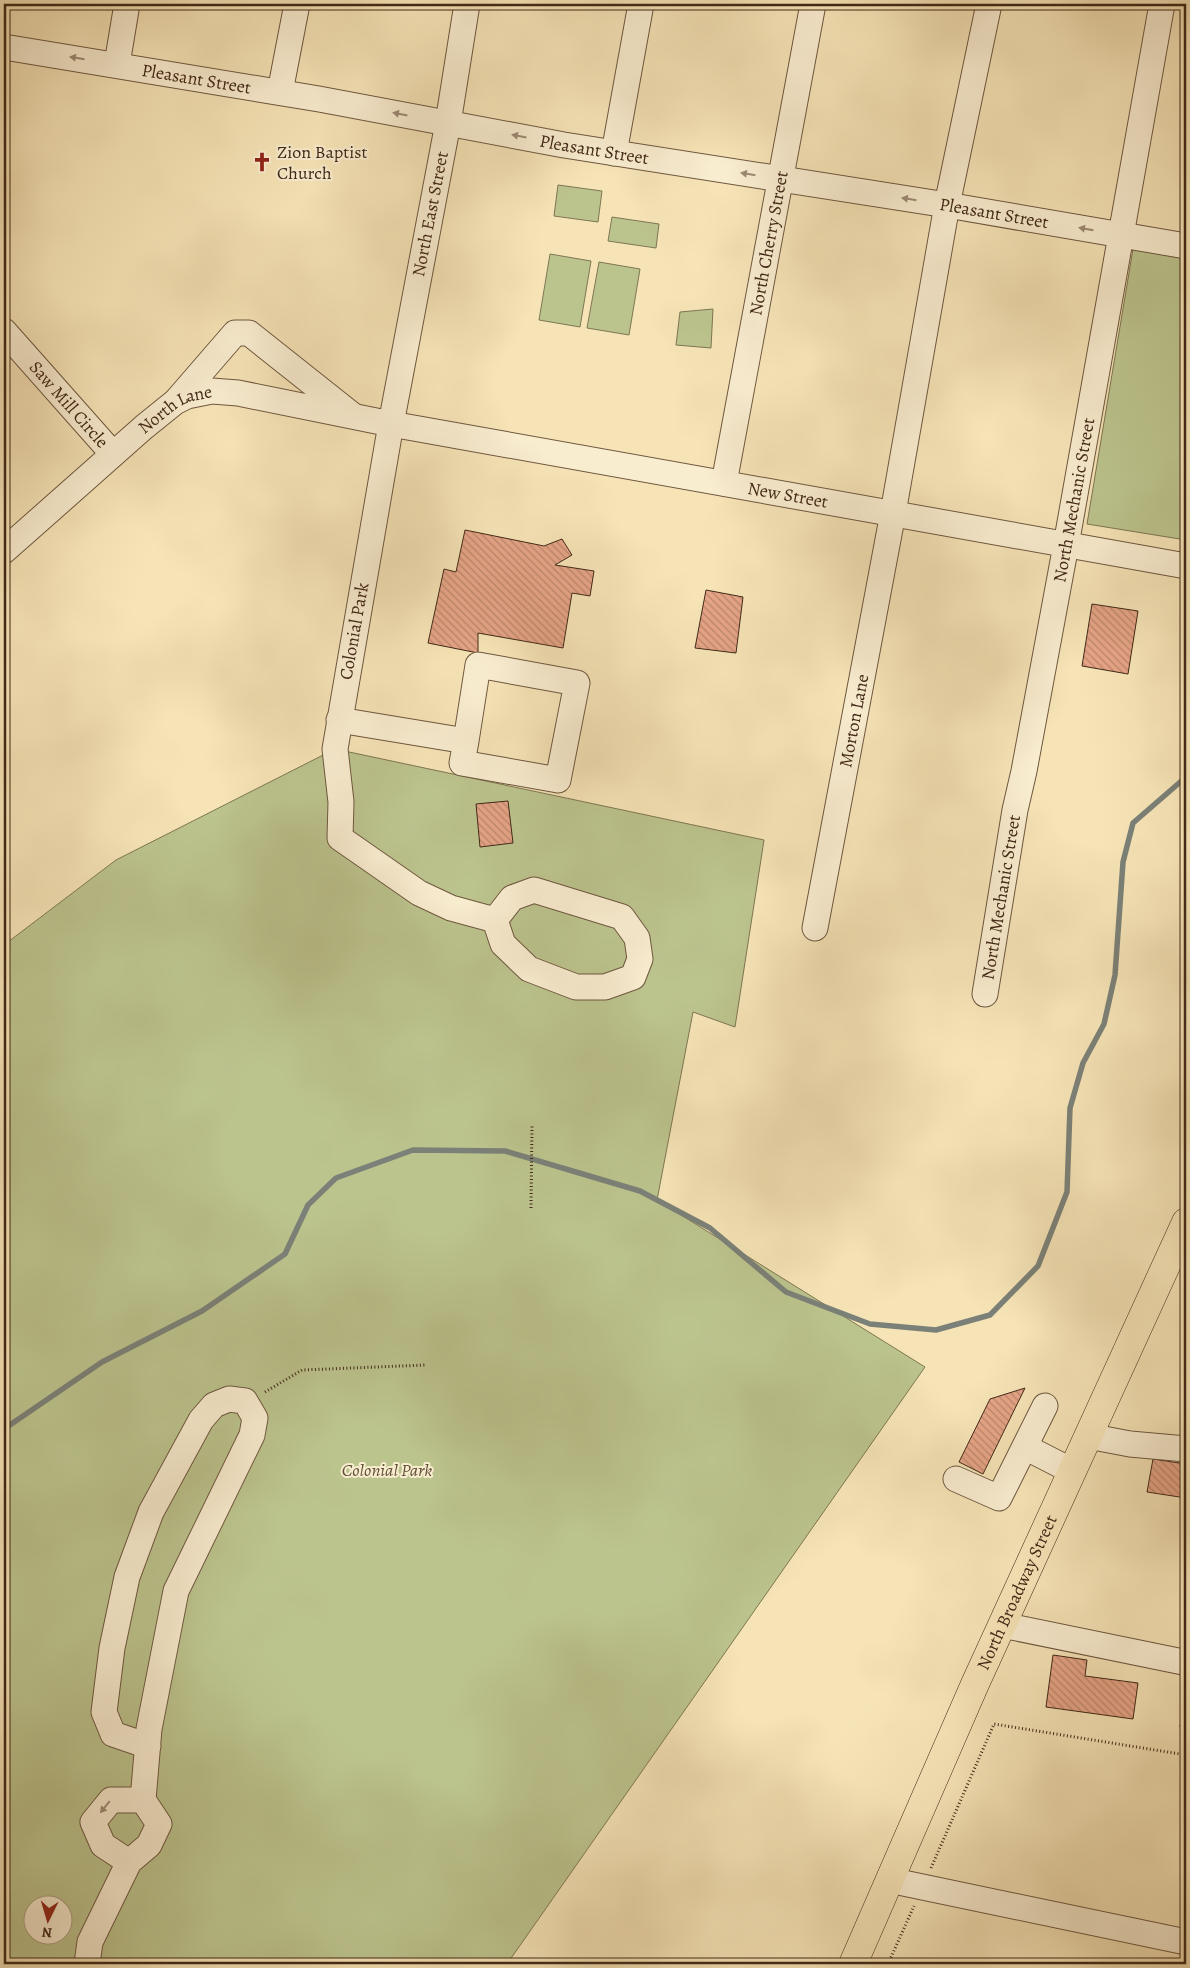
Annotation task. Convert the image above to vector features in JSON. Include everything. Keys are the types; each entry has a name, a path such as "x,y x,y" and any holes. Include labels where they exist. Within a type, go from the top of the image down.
{"main road":[{"name":"North Broadway Street","path":"853,1964 1002,1625 1186,1222"}],"street":[{"path":"117,64 127,4"},
{"path":"280,92 297,4"},
{"name":"North East Street","path":"391,424 448,123 467,4"},
{"path":"614,153 641,4"},
{"name":"North Cherry Street","path":"724,483 813,4"},
{"name":"Morton Lane","path":"816,928 948,205 989,4"},
{"name":"North Mechanic Street","path":"985,994 1015,810 1066,545 1162,4"},
{"name":"Pleasant Street","path":"4,47 280,92 614,153 948,205 1186,246"},
{"name":"Saw Mill Circle","path":"4,331 113,454"},
{"path":"175,402 235,333 249,333 355,417"},
{"name":"North Lane","path":"4,551 113,454 175,402 199,392 238,393 391,424"},
{"name":"New Street","path":"391,424 1186,566"},
{"name":"Colonial Park","path":"391,424 335,749 341,802 340,838 419,893 450,908 495,920"},
{"path":"478,665 577,683 558,780 462,763 466,741 478,665"},
{"path":"339,720 466,741"},
{"path":"534,890 622,917 637,938 640,959 634,977 605,987 576,987 530,969 503,944 495,920 512,898 534,890"},
{"path":"87,1964 90,1942 129,1862 149,1845 159,1824 143,1800 148,1737 176,1591 252,1434 255,1418 245,1401 228,1399 214,1405 201,1420 151,1512 127,1577 112,1648 104,1712 113,1734 148,1737"},
{"path":"956,1478 999,1498 1045,1406"},
{"path":"1088,1436 1130,1444 1186,1449"},
{"path":"1024,1447 1072,1471"},
{"path":"1002,1625 1183,1662"},
{"path":"129,1862 103,1845 93,1822 111,1800 143,1800"},
{"path":"889,1880 1186,1942"}],"path":[{"path":"531,1208 532,1125"},
{"path":"258,1395 302,1370 426,1365"},
{"path":"888,1964 994,1724 1186,1755"}],"green space":[{"path":"558,185 602,191 598,222 554,216"},
{"path":"612,217 659,224 656,248 608,241"},
{"path":"1133,249 1186,258 1186,540 1087,524"},
{"path":"550,254 591,261 580,327 539,320"},
{"path":"599,262 640,269 629,335 587,328"},
{"path":"713,309 711,348 676,345 680,312"},
{"name":"Colonial Park","path":"335,749 764,840 735,1027 693,1012 657,1200 925,1367 507,1964 4,1964 4,945 116,860"}],"building":[{"path":"465,530 544,546 562,539 572,555 555,565 594,571 590,596 572,593 563,648 478,633 478,653 428,643 444,569 456,572"},
{"path":"706,590 743,597 736,653 695,648"},
{"path":"1092,604 1138,611 1128,674 1082,666"},
{"path":"508,801 513,843 480,847 476,804"},
{"path":"1025,1388 983,1474 959,1462 990,1399"},
{"path":"1153,1459 1186,1464 1186,1498 1147,1492"},
{"path":"1053,1655 1087,1660 1085,1676 1138,1683 1133,1719 1046,1707"},
{"path":"1184,1701 1186,1701 1186,1728 1180,1727"}],"waterway":[{"path":"4,1429 102,1362 202,1311 285,1254 308,1205 336,1178 413,1150 505,1151 640,1191 710,1228 786,1292 870,1324 936,1330 990,1315 1038,1266 1067,1192 1070,1108 1083,1063 1104,1024 1115,975 1123,862 1133,823 1186,777"}],"place":[{"name":"Zion Baptist Church","path":"262,162"}]}
